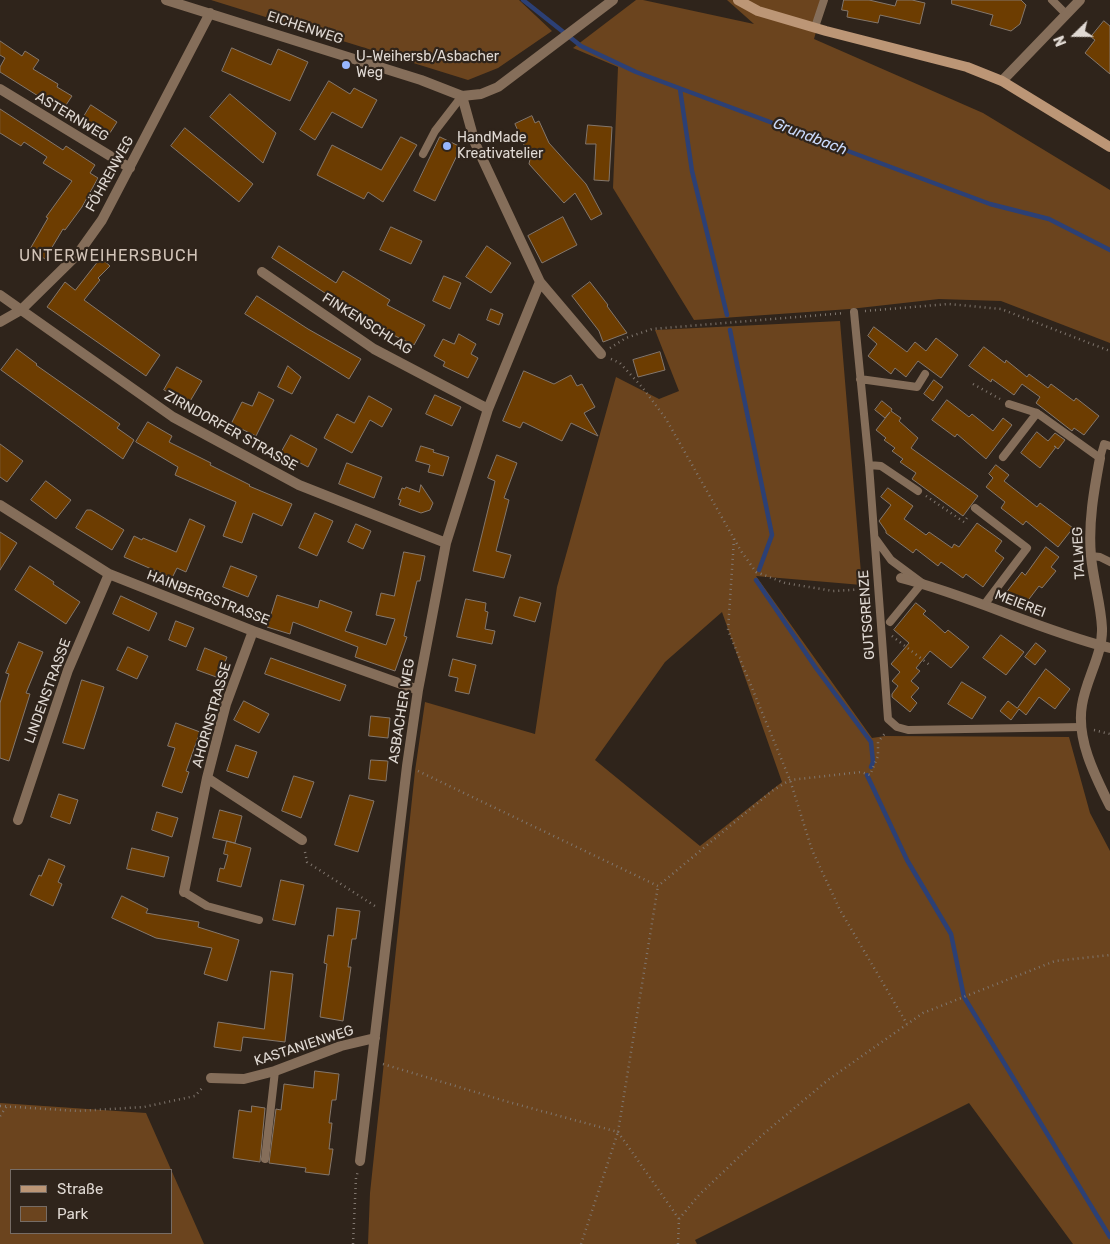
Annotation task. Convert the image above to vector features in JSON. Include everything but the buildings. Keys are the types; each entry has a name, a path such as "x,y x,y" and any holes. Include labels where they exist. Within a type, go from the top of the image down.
{"street":[{"name":"EICHENWEG","path":"166,0 421,80 462,96"},
{"path":"601,354 540,282 475,143 462,96 481,94 498,87 613,0"},
{"path":"738,0 758,11 815,28 967,67 1002,81 1110,147"},
{"path":"1002,81 1065,13 1080,0"},
{"name":"FÖHRENWEG","path":"0,322 21,310 77,255 102,220 210,13"},
{"name":"ASTERNWEG","path":"0,89 130,168"},
{"name":"FINKENSCHLAG","path":"262,272 374,349 488,409"},
{"name":"ASBACHER WEG","path":"360,1161 407,766 418,690 446,543 488,409 540,282"},
{"name":"ZIRNDORFER STRASSE","path":"0,295 182,422 299,485 446,543"},
{"name":"TALWEG","path":"1100,458 1092,514 1091,556 1105,647 1082,705 1082,727 1091,764 1110,806"},
{"name":"HAINBERGSTRASSE","path":"0,505 109,574 253,631 418,690"},
{"name":"LINDENSTRASSE","path":"18,820 68,670 109,574"},
{"name":"MEIEREI","path":"901,578 922,583 1043,627 1105,647"},
{"name":"AHORNSTRASSE","path":"184,892 207,778 226,704 253,631"},
{"name":"AHORNSTRASSE","path":"207,778 302,840"},
{"name":"KASTANIENWEG","path":"211,1078 244,1079 276,1072 341,1046 375,1038"}],"lane":[{"path":"815,28 824,0"},
{"path":"1052,0 1065,13"},
{"path":"423,154 435,131 462,96"},
{"name":"GUTSGRENZE","path":"854,312 869,466 887,713 888,719 892,724"},
{"path":"860,379 917,387 926,374"},
{"path":"1009,404 1037,413 1100,458 1104,444 1110,446"},
{"path":"1004,457 1037,413"},
{"path":"869,466 881,466 918,491"},
{"path":"975,508 1027,548 984,605"},
{"name":"MEIEREI","path":"874,536 892,560 922,583"},
{"path":"1091,556 1100,557 1110,562"},
{"path":"890,622 922,583"},
{"path":"892,724 908,730 1082,727"},
{"path":"184,892 207,906 259,920"},
{"path":"264,1159 276,1072"}],"path":[{"path":"601,354 620,364 642,387 666,419 734,539 756,572 785,583 833,592 877,588"},
{"path":"972,384 1009,404"},
{"path":"918,491 964,522 975,508"},
{"path":"734,539 728,630 790,780 812,850 840,910 907,1024"},
{"path":"880,627 931,666"},
{"path":"581,1244 618,1132 658,886 772,791 790,780 862,772 870,775 878,756 878,742 892,724"},
{"path":"1082,727 1110,734"},
{"path":"407,766 658,886"},
{"path":"302,840 307,862 389,916"},
{"path":"679,1219 699,1195 761,1136 828,1080 922,1013 1056,961 1110,955"},
{"path":"372,1060 505,1101 618,1132 679,1219 678,1244"},
{"path":"0,1106 78,1112 144,1107 195,1096 211,1078"},
{"path":"0,1116 7,1106"},
{"path":"353,1244 356,1178 360,1161"}],"green space":[{"path":"211,0 519,0 552,31 498,68 468,80"},
{"path":"636,0 754,24 727,0 825,0 814,39 983,113 1110,190 1110,343 1001,301 939,299 850,309 694,320 613,188 618,67 573,48"},
{"path":"840,321 862,585 756,576 872,738 885,736 1069,737 1090,813 1110,851 1110,1244 1073,1244 969,1103 695,1240 697,1244 368,1244 370,1193 415,771 425,702 535,734 557,587 616,377 659,399 679,391 655,330","holes":["722,612 782,782 700,846 595,760 665,662"]},
{"path":"0,1103 146,1113 171,1169 10,1169 10,1234 172,1234 172,1172 204,1244 0,1244"}],"waterway":[{"name":"Grundbach","path":"523,0 581,46 636,72 990,204 1049,219 1110,250"},
{"path":"680,89 692,171 727,315"},
{"path":"730,330 772,535 759,570"},
{"path":"756,580 816,668 871,742 873,762 871,767"},
{"path":"867,775 907,860 951,934 964,997 1110,1237"}],"place":[{"name":"U-Weihersb/Asbacher Weg","path":"346,65"},
{"name":"HandMade Kreativatelier","path":"447,146"}],"district":[{"name":"UNTERWEIHERSBUCH","path":"109,256"}]}
